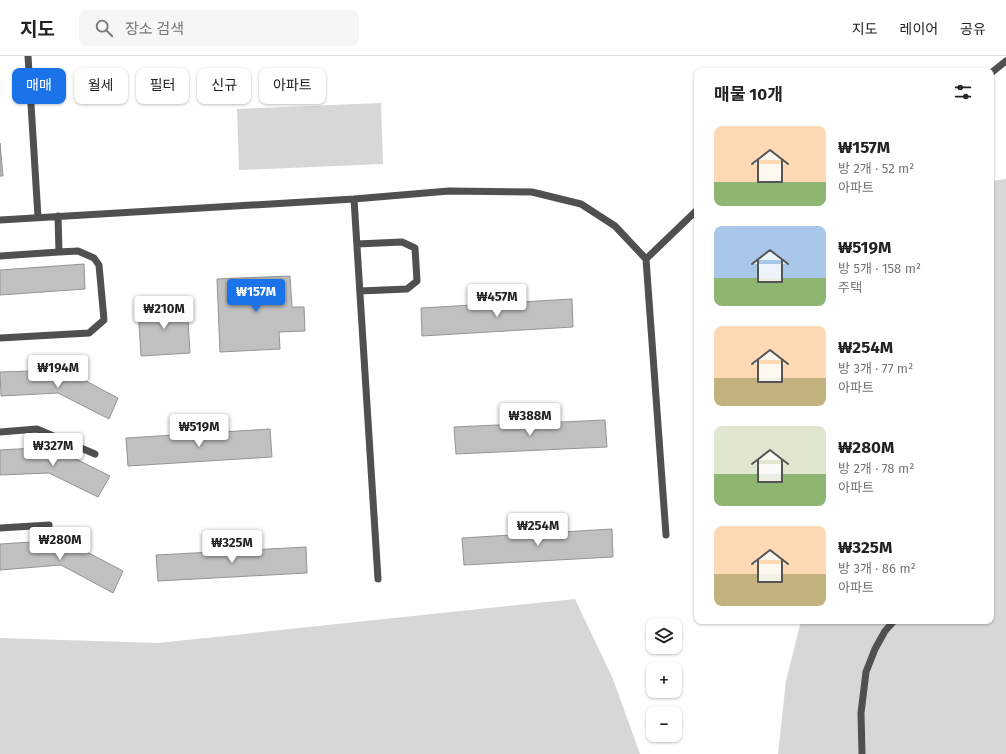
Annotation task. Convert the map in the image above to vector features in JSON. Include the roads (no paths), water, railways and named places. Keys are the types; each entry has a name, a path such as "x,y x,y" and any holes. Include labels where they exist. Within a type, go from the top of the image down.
{"lane":[{"path":"28,56 38,217"},
{"path":"994,71 1006,61"},
{"path":"0,220 354,199 449,191 532,192 581,204 615,226 646,259 666,535"},
{"path":"354,199 378,579"},
{"path":"646,259 694,213"},
{"path":"58,216 60,252"},
{"path":"357,244 402,242 415,248 417,274 417,281 407,289 360,291"},
{"path":"0,256 78,251 94,258 99,265 104,320 89,333 0,338"},
{"path":"0,432 37,430 95,454"},
{"path":"0,528 49,525"},
{"path":"862,754 861,713 866,672 875,649 885,631 891,624"}]}
